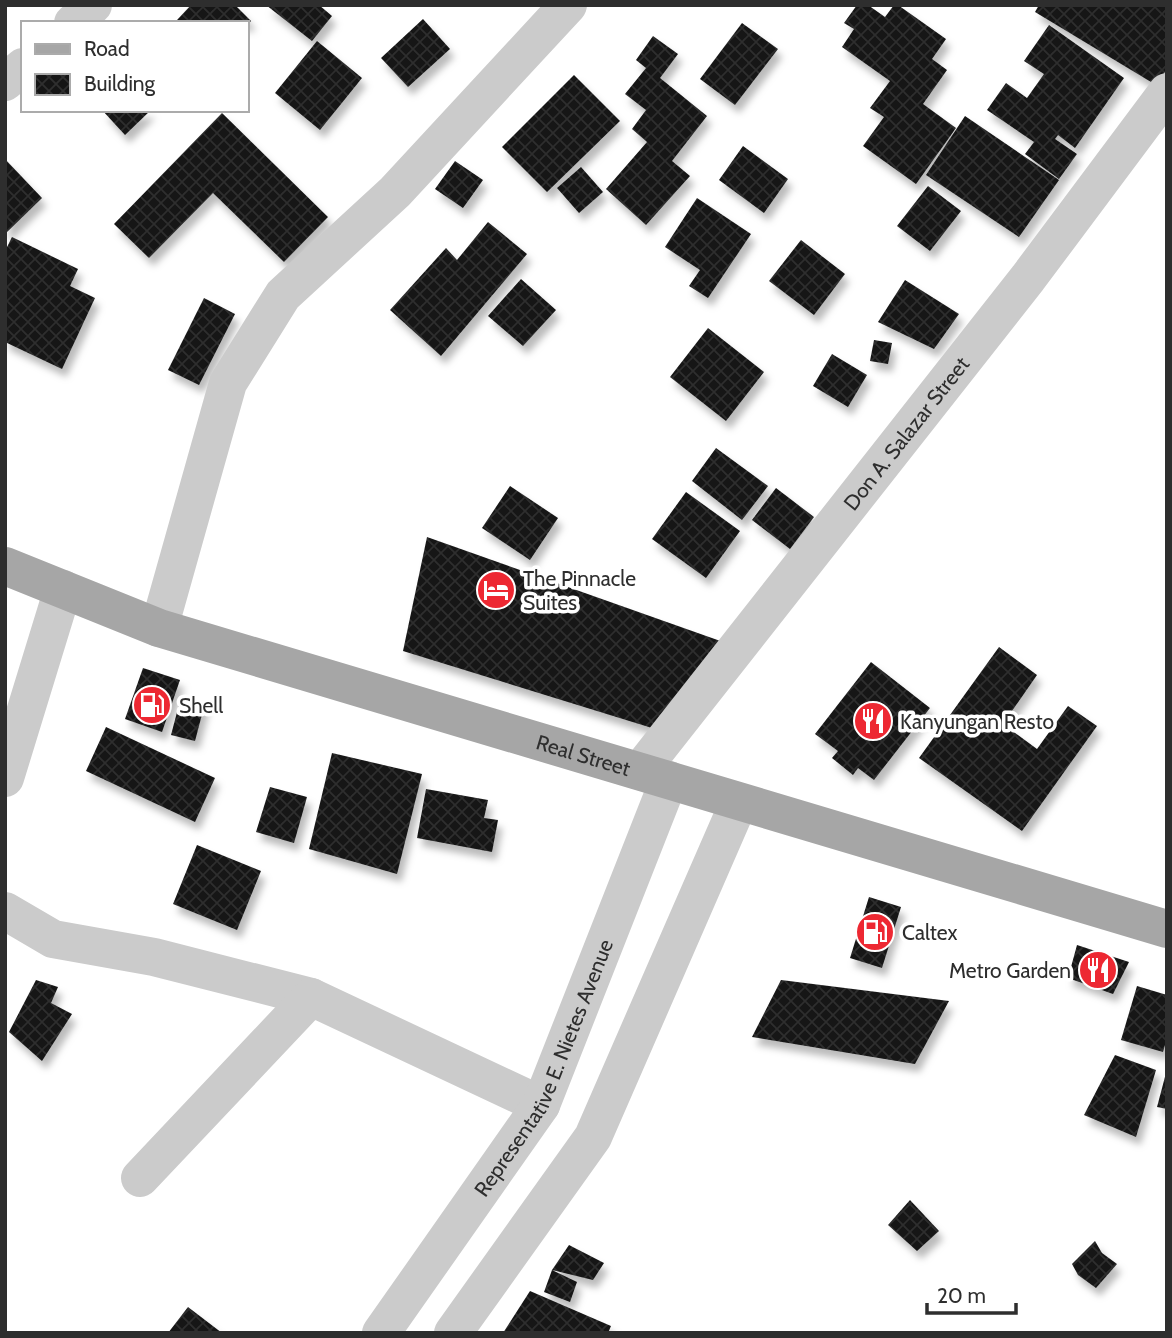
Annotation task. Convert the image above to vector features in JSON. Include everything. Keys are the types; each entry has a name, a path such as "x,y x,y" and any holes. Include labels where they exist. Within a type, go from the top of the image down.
{"main road":[{"name":"Real Street","path":"5,566 159,628 1167,929"}],"street":[{"path":"75,21 93,5"},
{"path":"159,628 228,383 282,295 395,192 568,5"},
{"path":"5,82 21,68"},
{"name":"Don A. Salazar Street","path":"654,775 1167,92"},
{"path":"5,778 63,589"},
{"name":"Representative E. Nietes Avenue","path":"381,1333 541,1105 654,775"},
{"path":"453,1333 593,1137 739,802"},
{"path":"5,911 53,939 154,957 311,997 541,1105"},
{"path":"140,1178 311,997"}],"building":[{"path":"191,5 235,5 251,21 248,24 248,21 177,20"},
{"path":"266,5 319,5 332,16 312,41"},
{"path":"857,5 868,5 885,17 894,5 898,5 946,39 932,59 947,70 923,104 956,128 916,184 863,146 884,117 870,108 890,81 842,47 854,29 844,23"},
{"path":"1039,5 1167,5 1167,69 1156,85 1035,12"},
{"path":"423,19 450,49 408,87 381,58"},
{"path":"742,23 778,49 735,105 700,79"},
{"path":"1049,25 1124,78 1075,148 1058,135 1055,139 1077,154 1059,179 1025,154 1034,142 987,110 1006,83 1027,98 1044,74 1024,61"},
{"path":"653,36 678,54 660,78 707,116 672,161 690,176 646,225 606,189 647,142 632,129 646,110 625,94 646,68 636,60"},
{"path":"317,41 362,78 320,130 275,93"},
{"path":"574,75 620,121 547,192 502,147"},
{"path":"104,112 149,112 125,135"},
{"path":"222,113 328,217 284,262 213,193 149,258 114,224"},
{"path":"965,116 1059,180 1019,237 926,175"},
{"path":"743,146 788,179 764,213 719,180"},
{"path":"5,159 42,198 5,234"},
{"path":"455,161 483,180 463,208 435,189"},
{"path":"581,167 603,192 579,213 557,188"},
{"path":"928,186 961,211 930,251 897,226"},
{"path":"697,198 751,234 708,298 689,286 700,270 665,247"},
{"path":"488,222 527,254 441,356 390,310 446,248 457,260"},
{"path":"12,237 78,269 70,286 95,298 62,369 5,342 5,251"},
{"path":"801,240 845,274 814,315 769,281"},
{"path":"521,279 556,310 523,346 488,316"},
{"path":"905,280 959,314 934,349 878,322"},
{"path":"204,298 235,314 199,385 168,370"},
{"path":"708,328 764,372 726,421 670,377"},
{"path":"874,340 892,343 888,364 870,361"},
{"path":"832,354 867,375 848,407 813,386"},
{"path":"716,448 768,486 742,520 692,481"},
{"path":"510,486 558,518 530,560 482,528"},
{"path":"776,488 814,517 790,549 752,520"},
{"path":"686,492 740,531 706,578 652,539"},
{"name":"The Pinnacle Suites","path":"427,537 726,643 652,728 403,651"},
{"path":"999,647 1037,675 1003,724 1037,749 1068,706 1097,726 1022,831 919,758"},
{"name":"Kanyungan Resto","path":"871,662 930,708 874,780 858,768 853,775 832,758 838,751 815,734"},
{"path":"143,668 180,680 162,732 125,719"},
{"path":"181,697 205,703 195,741 171,735"},
{"path":"106,727 215,778 195,822 86,771"},
{"path":"332,753 422,774 397,874 309,849"},
{"path":"270,787 307,797 294,843 256,832"},
{"path":"426,789 488,800 484,818 498,820 492,852 417,838"},
{"path":"197,845 261,871 237,930 173,904"},
{"name":"Caltex","path":"869,897 901,907 882,968 850,958"},
{"name":"Metro Garden","path":"1077,945 1129,962 1113,994 1068,978"},
{"path":"36,980 58,987 51,1003 72,1014 42,1061 9,1032"},
{"path":"781,980 949,1001 915,1064 752,1037"},
{"path":"1137,986 1167,995 1167,1038 1163,1052 1121,1040"},
{"path":"1115,1055 1156,1070 1136,1137 1084,1115"},
{"path":"1167,1073 1167,1109 1157,1107"},
{"path":"910,1200 939,1231 917,1251 888,1225"},
{"path":"1095,1241 1102,1253 1117,1264 1096,1288 1078,1275 1072,1264"},
{"path":"569,1245 604,1263 593,1280 552,1270"},
{"path":"552,1270 577,1282 570,1302 544,1292"},
{"path":"530,1291 611,1326 608,1333 503,1333"},
{"path":"188,1307 222,1333 168,1333"}],"place":[{"name":"The Pinnacle Suites","path":"496,590"},
{"name":"Shell","path":"152,705"},
{"name":"Kanyungan Resto","path":"873,721"},
{"name":"Caltex","path":"875,932"},
{"name":"Metro Garden","path":"1098,970"}]}
